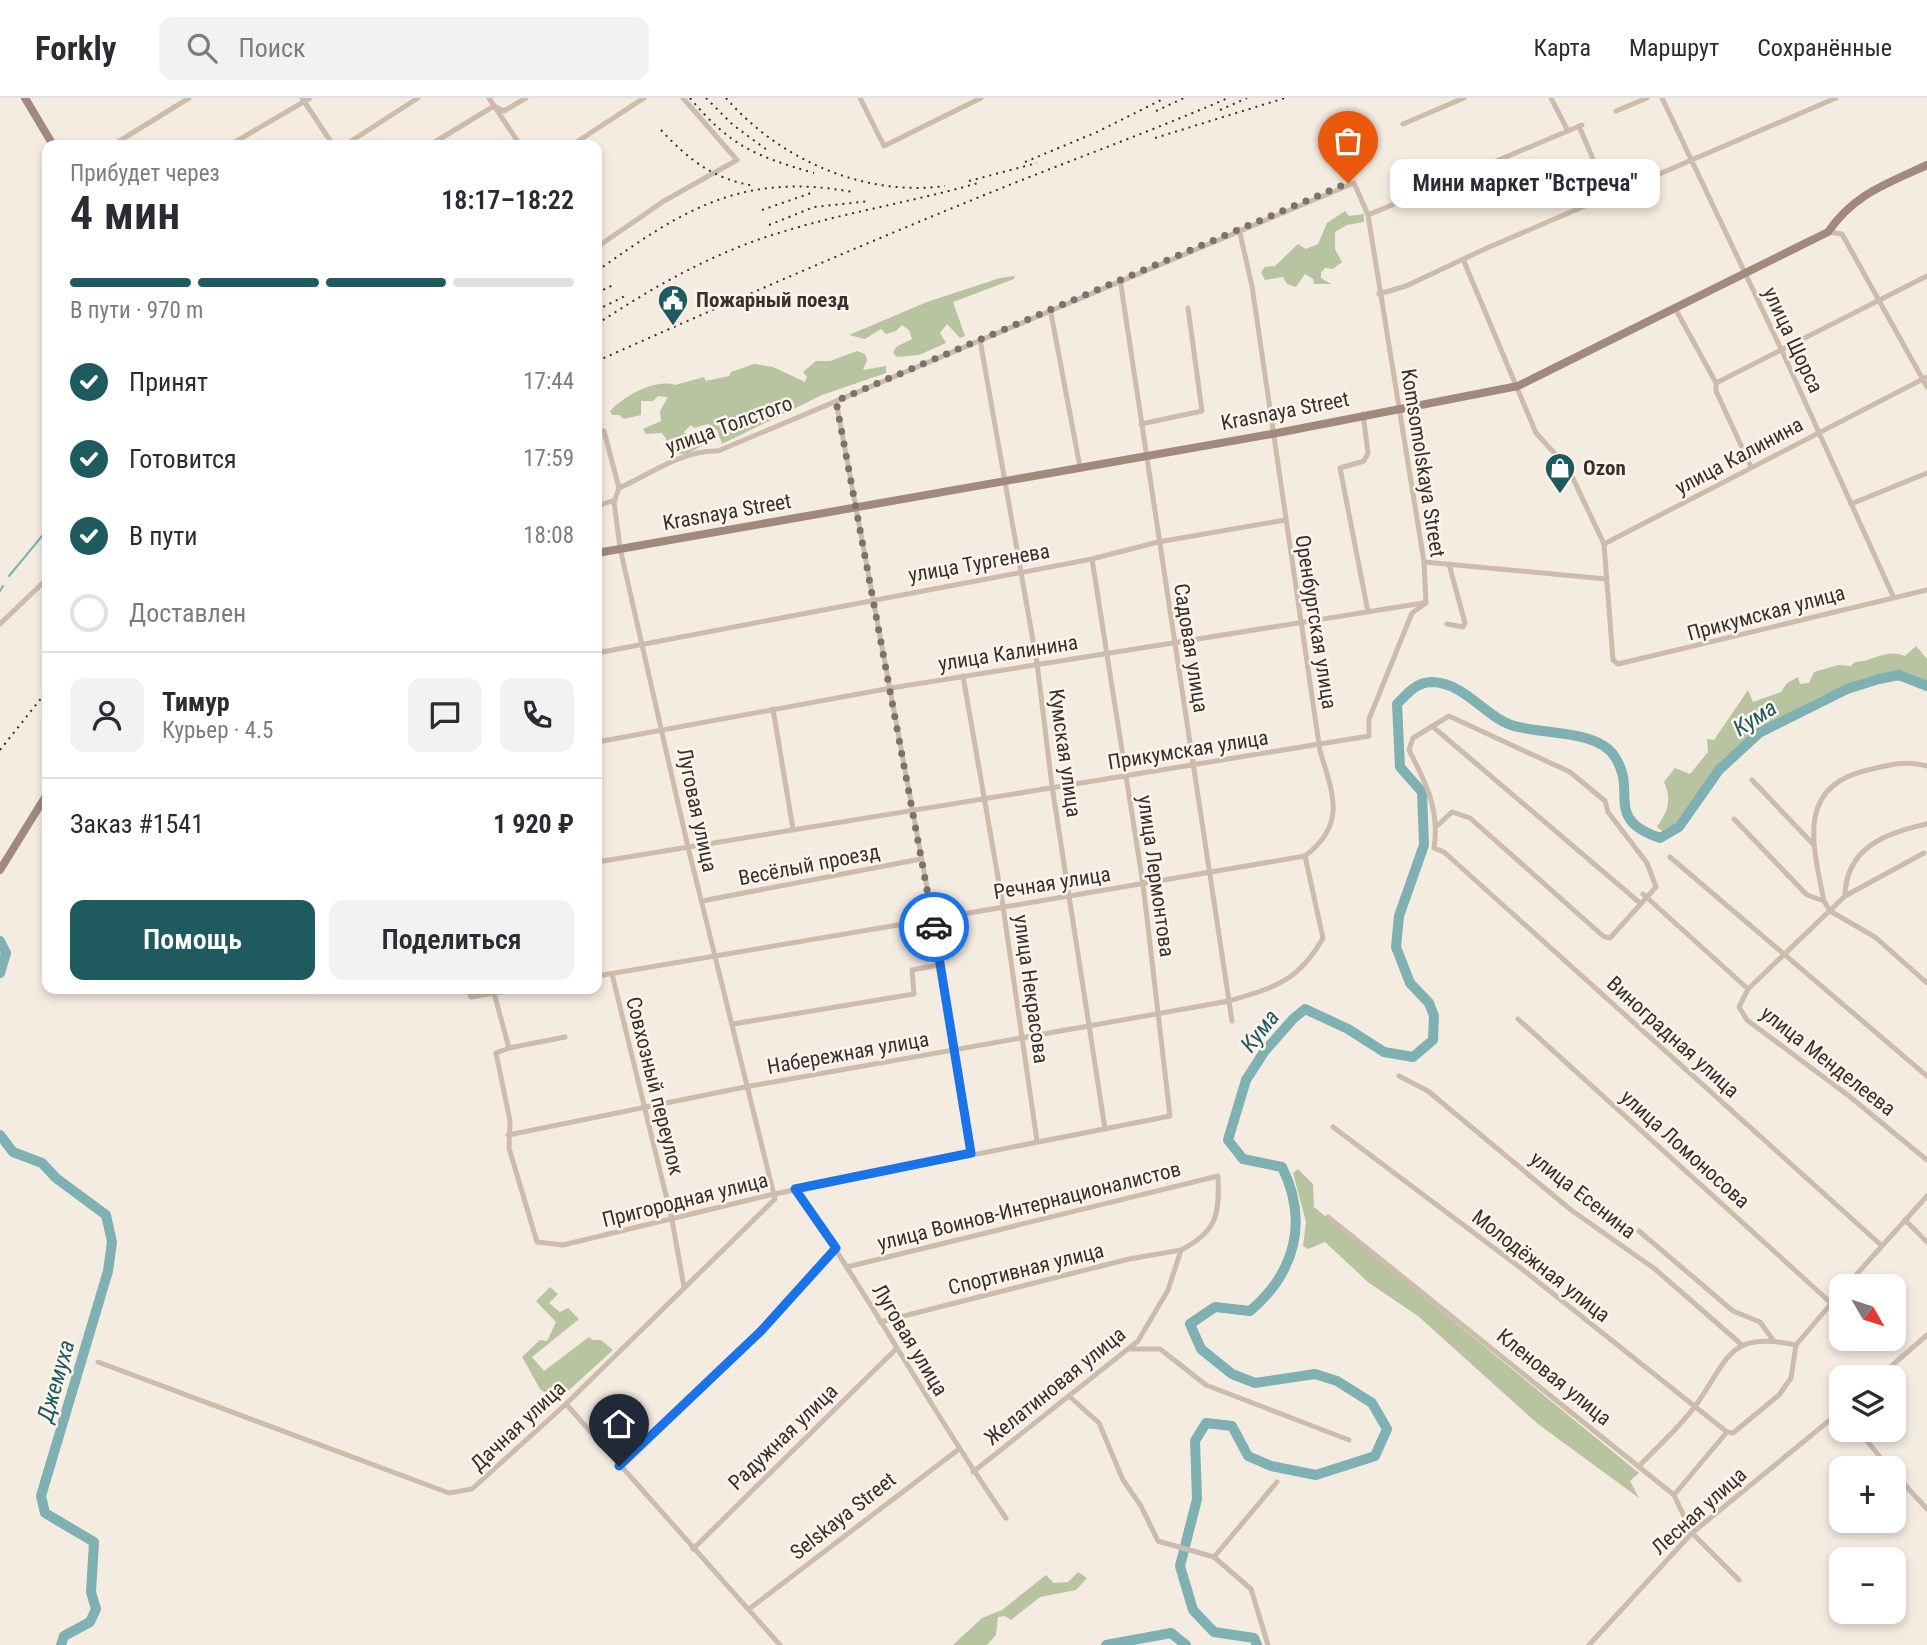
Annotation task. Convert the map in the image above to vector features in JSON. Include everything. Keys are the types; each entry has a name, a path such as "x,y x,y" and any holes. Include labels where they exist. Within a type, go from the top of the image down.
{"street":[{"path":"25,98 50,140"},
{"path":"121,140 189,98"},
{"path":"353,140 418,98"},
{"path":"489,98 517,140"},
{"path":"494,106 504,111 526,98"},
{"path":"580,140 644,98"},
{"path":"602,244 664,201 737,160 683,98"},
{"path":"860,98 884,146 981,98"},
{"path":"966,98 969,105"},
{"path":"1403,124 1464,98"},
{"path":"1551,98 1568,131"},
{"path":"1616,111 1647,98"},
{"name":"улица Щорса","path":"1662,98 1782,351 1893,596"},
{"path":"1379,294 1406,286 1836,98"},
{"path":"238,140 306,99 330,140"},
{"path":"438,140 494,106"},
{"path":"1368,215 1581,126 1609,197"},
{"name":"Krasnaya Street","path":"602,551 1272,433 1518,386 1828,232 1843,210 1863,195 1927,165"},
{"name":"Komsomolskaya Street","path":"1354,183 1368,215 1424,562 1426,603"},
{"name":"улица Толстого","path":"619,488 664,466 706,450 718,450 1239,229 1354,183"},
{"name":"Оренбургская улица","path":"1239,229 1252,286 1319,746 1333,808 1332,827 1324,842 1305,856"},
{"path":"1828,232 1842,234 1925,378 1927,387"},
{"path":"1424,562 1606,579 1604,544 1568,468 1536,433 1463,259"},
{"path":"1716,383 1927,276"},
{"name":"Садовая улица","path":"1120,279 1232,1021"},
{"path":"1051,308 1080,467"},
{"path":"1141,424 1202,411 1188,308"},
{"path":"1675,308 1716,383 1716,391 1751,467"},
{"name":"Кумская улица","path":"980,340 1037,663 1052,786 1105,1129"},
{"name":"улица Калинина","path":"1604,544 1925,378"},
{"path":"836,401 933,919 971,1153"},
{"path":"1363,414 1368,453 1364,461 1340,468 1367,612"},
{"path":"602,432 604,431 619,488"},
{"path":"1851,504 1927,473"},
{"name":"Луговая улица","path":"619,488 615,500 620,548 664,729 688,847 774,1194"},
{"path":"602,504 615,500"},
{"name":"улица Тургенева","path":"602,652 1022,570 1092,559 1158,542 1285,520"},
{"name":"улица Лермонтова","path":"1092,559 1143,884 1170,1116"},
{"path":"1447,624 1463,626 1465,623 1449,564"},
{"name":"Прикумская улица","path":"1606,579 1613,660 1618,664 1669,655 1893,596 1927,590"},
{"path":"0,624 42,584"},
{"name":"улица Калинина","path":"602,741 1037,663 1426,603"},
{"name":"Прикумская улица","path":"602,861 913,808 1369,737 1369,719 1412,613 1426,603"},
{"name":"улица Некрасова","path":"963,676 1003,906 1037,1142"},
{"path":"773,709 793,829"},
{"path":"1449,716 1570,772 1605,801 1608,812 1647,863 1656,887 1610,937 1603,936 1470,818 1452,812 1438,825 1427,786 1409,750 1413,738 1432,726 1449,716"},
{"path":"1432,726 1640,903"},
{"path":"1927,766 1901,762 1861,771 1825,791 1816,812 1815,845 1824,901 1830,911 1875,937 1927,983"},
{"path":"1752,780 1815,845"},
{"path":"0,870 42,802"},
{"path":"1734,819 1807,895 1824,901"},
{"path":"1845,897 1848,869 1864,850 1908,828 1927,824"},
{"name":"Виноградная улица","path":"1438,825 1434,848 1444,852 1881,1245"},
{"path":"1748,989 1845,897 1924,853"},
{"name":"Речная улица","path":"602,975 1305,856"},
{"name":"Набережная улица","path":"508,1135 746,1087 1229,1001 1276,986 1294,977 1311,960 1323,938 1305,856"},
{"path":"1670,857 1927,1076"},
{"name":"Весёлый проезд","path":"702,901 921,859"},
{"name":"улица Менделеева","path":"1645,896 1748,989 1739,1007 1747,1020 1849,1096 1927,1160"},
{"path":"733,1024 914,994 912,971 939,965"},
{"name":"Совхозный переулок","path":"612,974 642,1107 672,1220 684,1287"},
{"path":"470,994 471,997 488,994"},
{"path":"494,994 509,1048"},
{"name":"улица Ломоносова","path":"1518,1019 1829,1300"},
{"path":"508,1135 510,1121 496,1054 509,1048 565,1037"},
{"name":"улица Есенина","path":"1399,1076 1428,1091 1570,1210 1655,1269 1742,1345"},
{"name":"Пригородная улица","path":"508,1135 537,1242 563,1245 795,1189 1170,1116"},
{"name":"Молодёжная улица","path":"1333,1127 1522,1269 1727,1432"},
{"name":"улица Воинов-Интернационалистов","path":"847,1267 1218,1176 1216,1216 1204,1238 1181,1250"},
{"name":"Луговая улица","path":"795,1189 836,1248 973,1472 1006,1518"},
{"name":"Дачная улица","path":"98,1362 449,1493 472,1489 566,1404 775,1199 774,1194"},
{"path":"1856,1274 1927,1196"},
{"name":"Кленовая улица","path":"1328,1217 1674,1495 1692,1533 1739,1580"},
{"path":"1905,1220 1927,1242"},
{"name":"улица Есенина","path":"1639,1231 1732,1311 1760,1322 1773,1340"},
{"path":"619,1466 761,1331 836,1248"},
{"name":"Спортивная улица","path":"880,1322 1129,1259 1181,1250"},
{"name":"Желатиновая улица","path":"973,1472 1138,1341 1168,1290 1181,1250"},
{"path":"1674,1495 1727,1432 1733,1433 1779,1395 1791,1378 1796,1345 1829,1306"},
{"path":"1893,1365 1927,1335"},
{"path":"1640,1465 1695,1407 1728,1354 1742,1345 1773,1340 1796,1345"},
{"name":"Радужная улица","path":"692,1549 896,1349"},
{"path":"1128,1350 1160,1349 1206,1385 1349,1440"},
{"path":"1069,1396 1099,1423 1123,1480 1142,1506 1158,1541 1214,1557 1251,1589 1268,1645"},
{"path":"566,1404 780,1645"},
{"name":"Лесная улица","path":"1589,1645 1692,1533 1829,1421"},
{"path":"1868,1442 1879,1456"},
{"name":"Selskaya Street","path":"749,1609 959,1449"},
{"path":"1214,1557 1277,1482"},
{"path":"1906,1486 1927,1509"}],"green space":[{"path":"1345,211 1349,216 1364,214 1364,222 1347,225 1335,232 1335,249 1342,262 1333,269 1325,268 1321,273 1321,278 1331,284 1314,284 1313,279 1305,274 1296,287 1287,284 1283,277 1265,280 1261,272 1265,267 1275,266 1298,244 1306,249 1318,244 1327,223"},
{"path":"1015,276 1014,279 953,302 965,336 960,338 947,324 940,333 946,343 919,355 897,357 893,353 896,347 912,339 909,330 902,325 896,331 886,334 881,329 865,339 849,335 927,302 1000,278"},
{"path":"857,351 865,354 867,360 863,370 886,366 886,373 822,395 722,444 717,430 708,424 694,428 691,425 684,432 690,437 698,437 703,445 687,454 676,454 662,433 646,434 643,429 661,421 660,411 668,397 658,396 653,401 641,401 641,415 624,419 619,415 612,415 610,411 623,400 649,386 675,385 704,377 706,381 729,376 731,372 754,364 773,367 805,382 807,377 803,372 816,361 830,361"},
{"path":"1916,646 1927,659 1927,681 1900,672 1875,675 1801,707 1776,721 1734,752 1711,775 1687,811 1673,826 1664,832 1657,827 1668,805 1664,782 1675,768 1690,774 1708,752 1707,739 1714,740 1748,690 1753,702 1781,692 1787,683 1798,677 1800,684 1809,683 1814,672 1838,665 1851,666 1855,662 1886,654 1905,656"},
{"path":"1298,1169 1313,1184 1314,1207 1639,1473 1630,1481 1639,1498 1538,1424 1418,1316 1369,1283 1325,1242 1308,1249 1303,1246 1306,1222 1293,1173"},
{"path":"550,1287 558,1294 549,1303 560,1312 568,1308 579,1319 532,1357 544,1371 589,1337 601,1340 613,1350 569,1390 548,1395 540,1389 522,1357 540,1340 547,1341 556,1322 536,1301"},
{"path":"1078,1572 1087,1578 1076,1590 1040,1597 1011,1620 1005,1616 998,1617 996,1635 987,1645 953,1645 982,1618 1002,1610 1046,1575 1054,1583 1068,1582"}],"waterway":[{"path":"9,576 42,536"},
{"path":"0,591 3,586"},
{"name":"Кума","path":"1257,1645 1254,1638 1214,1632 1193,1610 1180,1566 1197,1499 1195,1441 1206,1423 1232,1426 1248,1456 1271,1466 1316,1475 1375,1456 1387,1429 1372,1403 1337,1381 1315,1374 1255,1383 1232,1374 1201,1349 1190,1324 1215,1307 1250,1311 1278,1280 1293,1245 1295,1207 1282,1167 1243,1159 1228,1140 1246,1080 1264,1052 1305,1009 1348,1029 1384,1052 1413,1057 1433,1040 1434,1016 1429,1003 1410,983 1396,947 1399,916 1424,845 1422,792 1400,767 1397,704 1421,684 1444,684 1464,693 1491,714 1511,725 1568,734 1596,742 1607,748 1621,770 1625,804 1632,822 1660,838 1679,827 1719,770 1759,733 1847,689 1879,679 1899,675 1927,686"},
{"name":"Джемуха","path":"0,941 6,953 0,973"},
{"name":"Джемуха","path":"0,1135 13,1152 42,1163 56,1178 106,1215 112,1242 108,1271 41,1496 45,1513 94,1542 91,1592 96,1609 90,1622 64,1636 61,1645"},
{"name":"Кума","path":"1106,1645 1171,1633 1186,1645"}],"railway":[{"path":"690,98 718,128 745,147 775,161 814,173"},
{"path":"706,98 733,125 767,150"},
{"path":"726,98 747,120 771,139 797,156 825,169 884,185 914,188 945,186"},
{"path":"1025,162 1097,132 1165,98"},
{"path":"1156,111 1184,98"},
{"path":"602,359 1008,185 1228,98"},
{"path":"1220,110 1247,98"},
{"path":"1155,138 1285,98"},
{"path":"661,130 703,167 727,179 755,186"},
{"path":"969,181 1037,163"},
{"path":"602,321 686,271 757,240 830,219 978,183"},
{"path":"602,267 687,213 716,201 746,192 778,187 814,187 853,192"},
{"path":"762,210 811,193"},
{"path":"769,225 814,207 870,201"},
{"path":"602,290 613,285"},
{"path":"602,308 625,296"},
{"path":"0,750 42,697"}],"way so far":[{"path":"934,927 875,598 836,401 1348,183"}],"place":[{"name":"Мини маркет \"Встреча\"","path":"1348,183"},
{"name":"Пожарный поезд","path":"673,327"},
{"name":"Ozon","path":"1560,495"}],"route":[{"path":"619,1466 761,1331 836,1248 795,1189 971,1153 934,927"}]}
